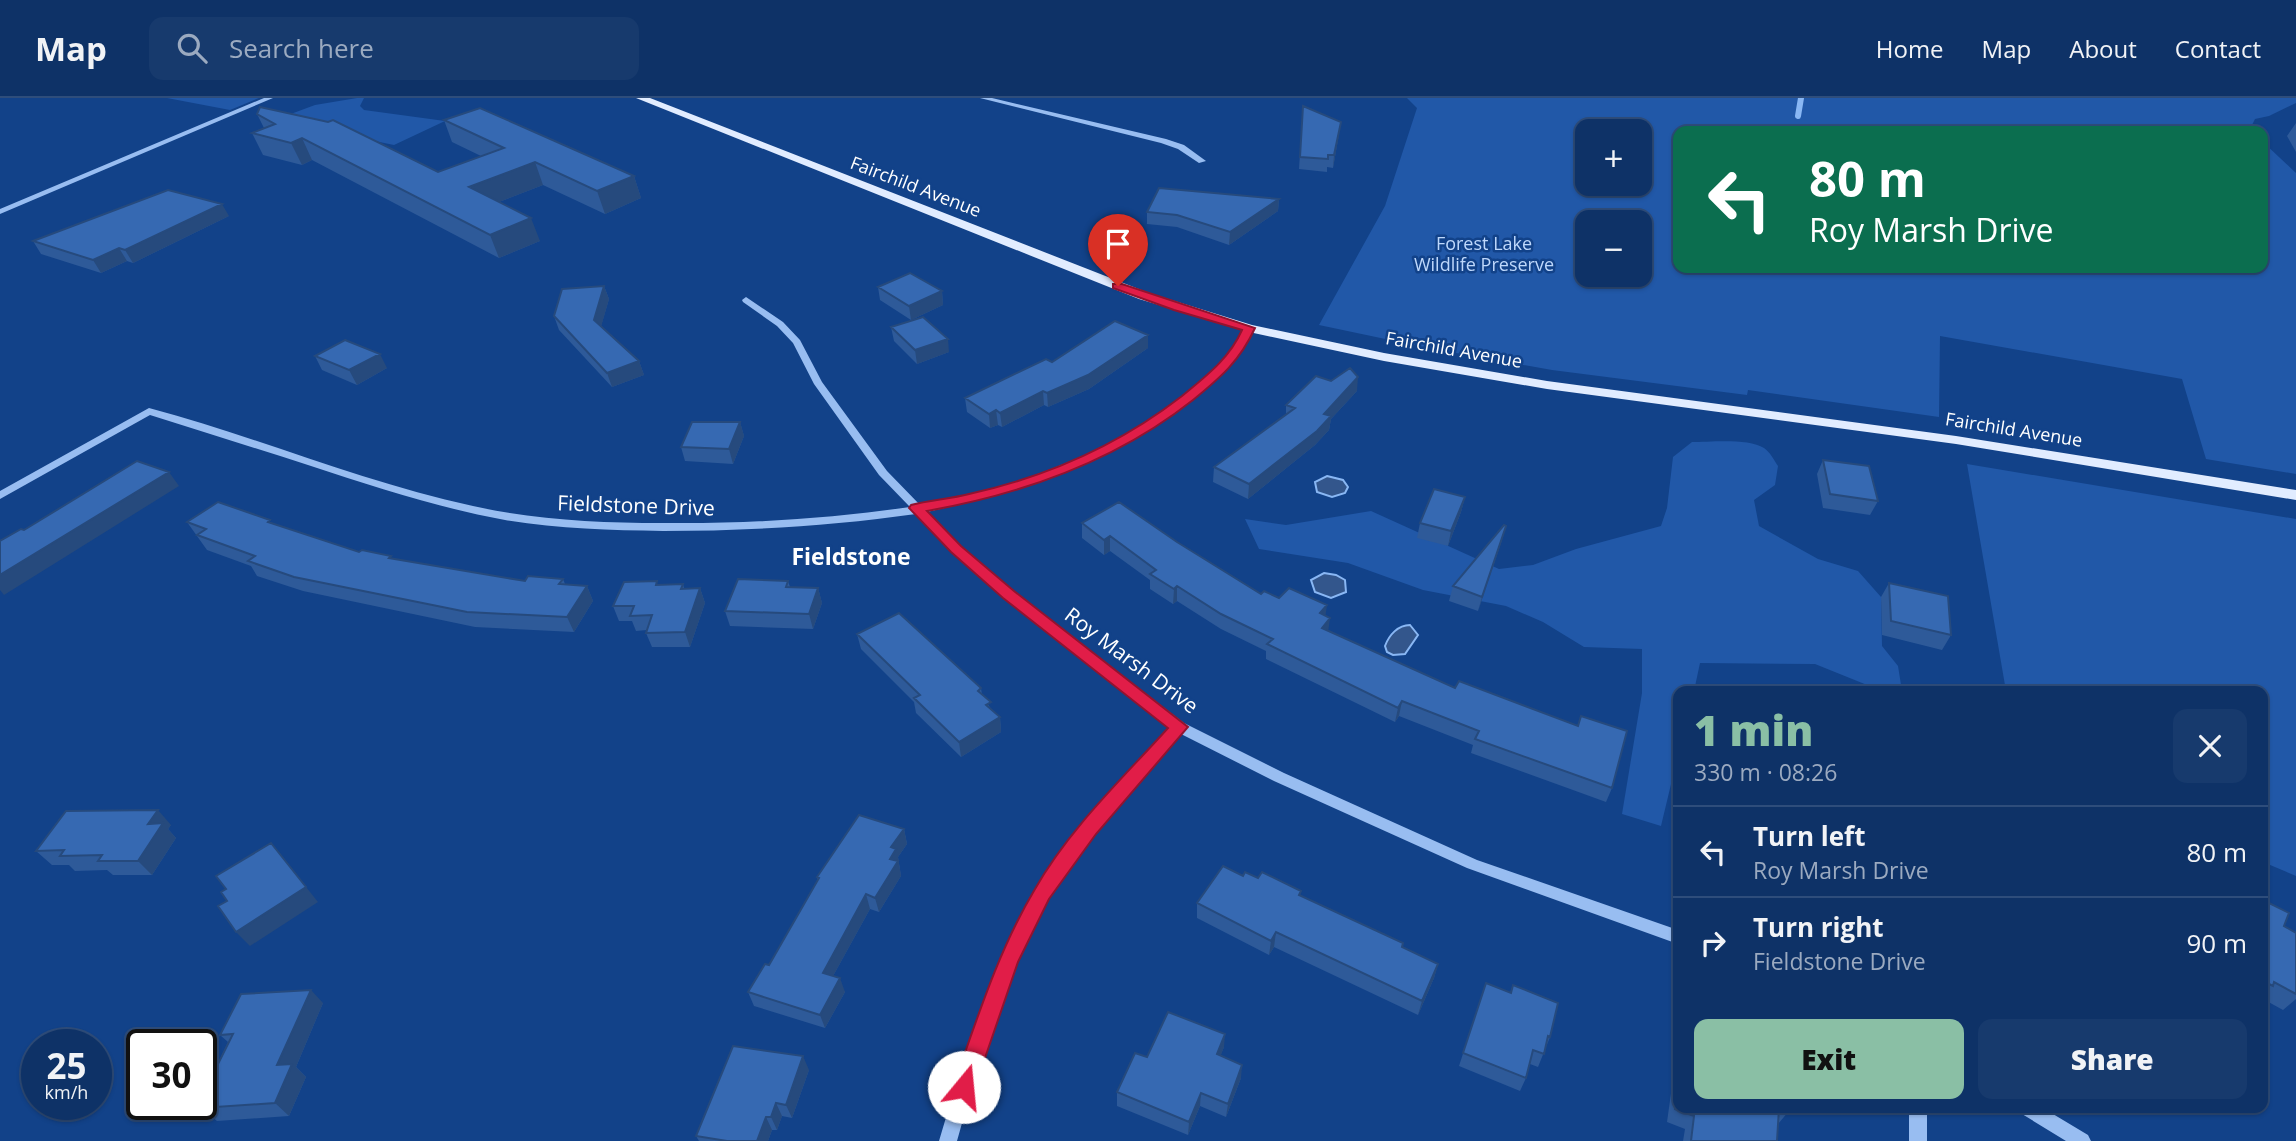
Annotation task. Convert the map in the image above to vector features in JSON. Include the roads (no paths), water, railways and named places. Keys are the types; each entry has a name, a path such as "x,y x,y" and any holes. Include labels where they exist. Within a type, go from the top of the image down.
{"main road":[{"name":"Fairchild Avenue","path":"641,98 1143,296 1249,328 1394,359 1547,385 1946,438 2296,495"}],"street":[{"path":"0,212 270,98"},
{"path":"983,98 1163,141 1181,147 1202,160"},
{"name":"Roy Marsh Drive","path":"746,300 780,324 797,342 817,382 857,440 883,473 956,549 1009,594 1179,727 1279,777 1472,864 1673,935"},
{"name":"Fieldstone Drive","path":"0,496 149,411 369,482 461,508 531,521 695,528 859,518 972,498 1048,475 1121,443 1157,421 1214,376 1239,350 1249,328"},
{"path":"948,1141 995,994 1008,960 1042,893 1089,828 1179,727"},
{"path":"1918,1113 1918,1141"},
{"path":"2036,1113 2082,1141"}],"waterway":[{"path":"1798,116 1801,98"}],"district":[{"name":"Fieldstone","path":"851,556"}],"park label":[{"name":"Forest Lake Wildlife Preserve","path":"1484,253"}]}
